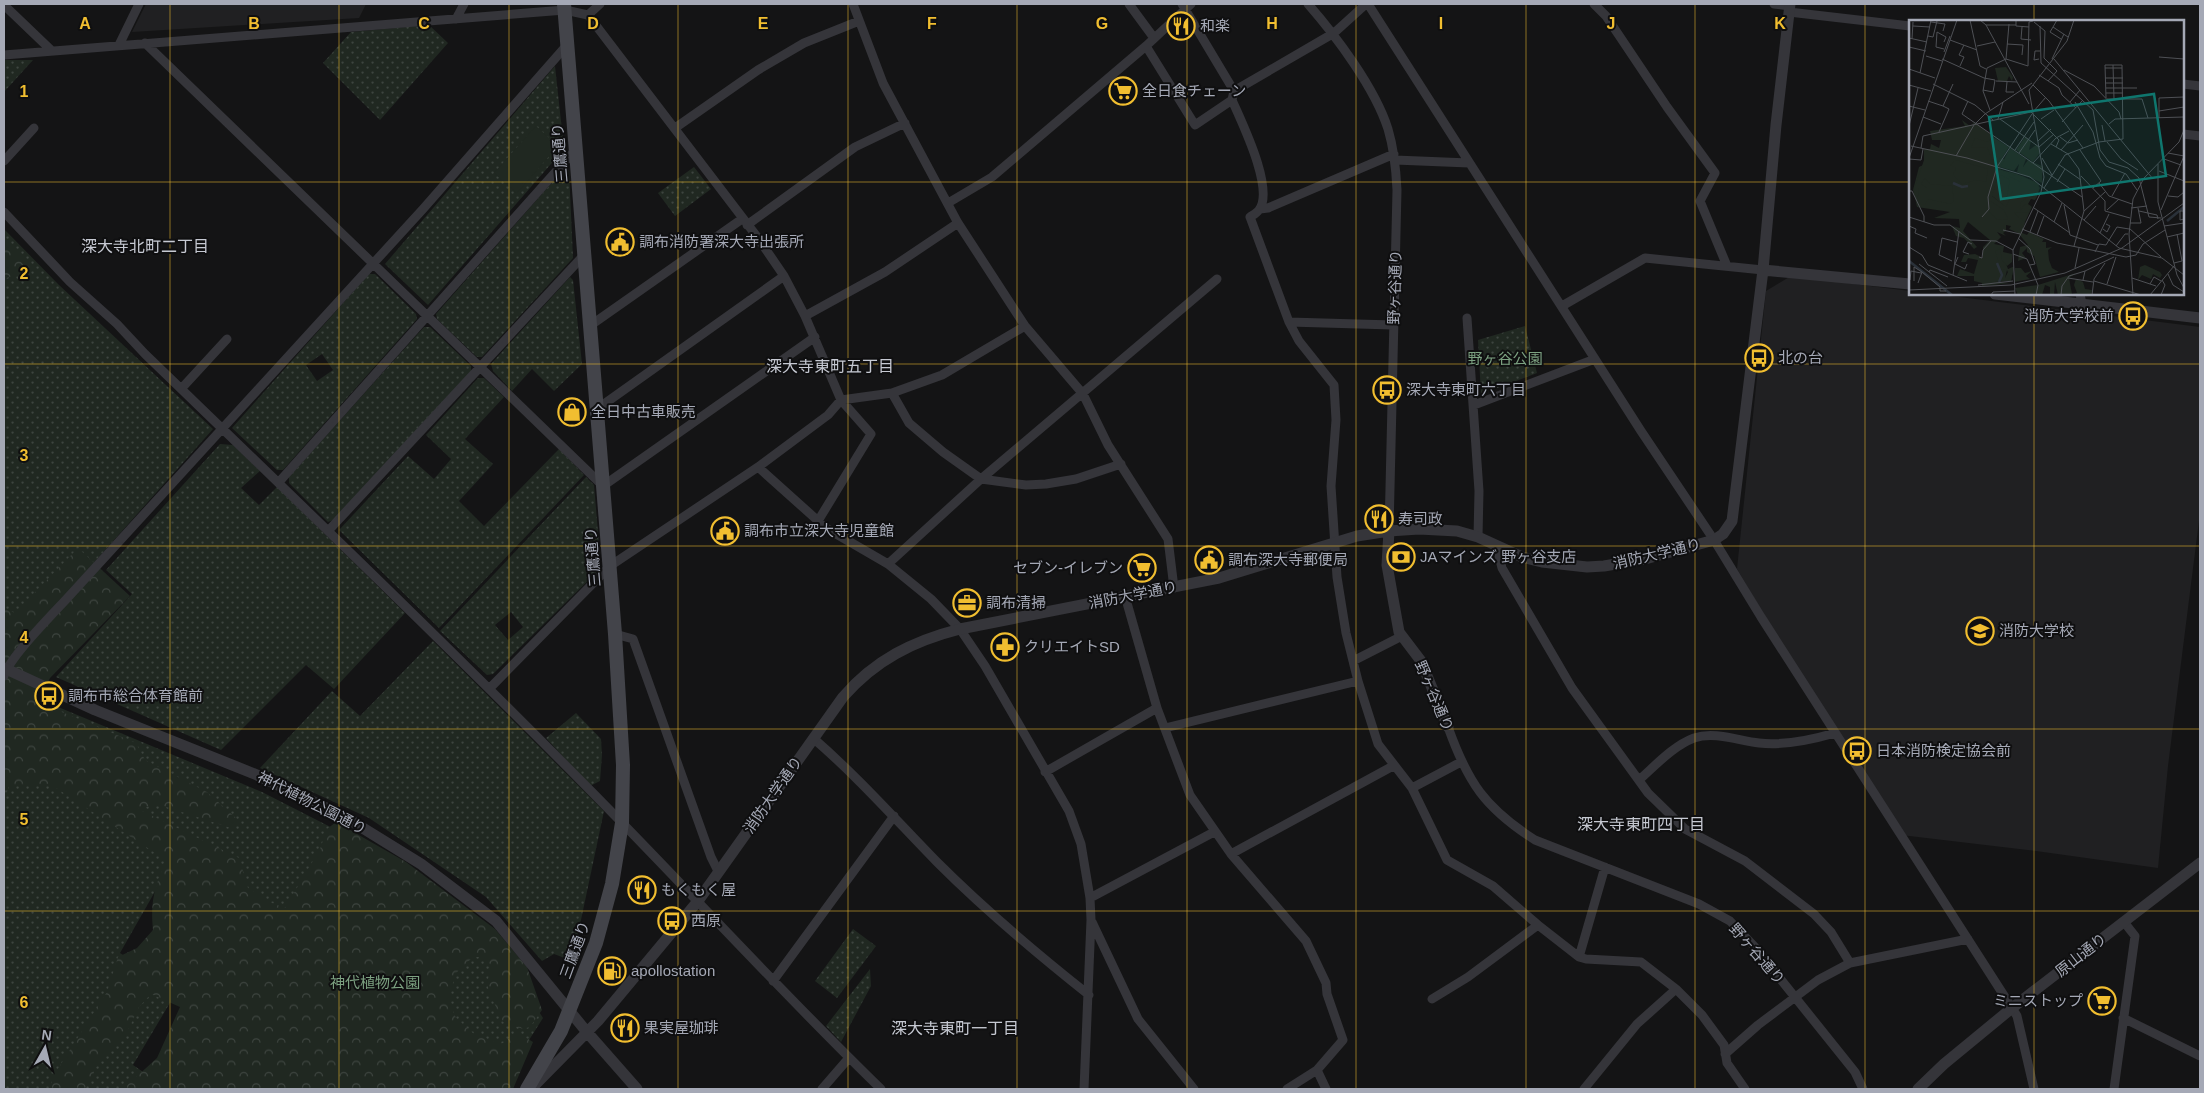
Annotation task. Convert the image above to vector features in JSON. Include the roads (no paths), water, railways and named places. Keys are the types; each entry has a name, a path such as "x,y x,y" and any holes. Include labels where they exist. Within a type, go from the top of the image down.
{"main road":[{"name":"三鷹通り","path":"527,1089 554,1046 571,1011 596,943 604,916 622,824 623,765 615,634 565,7"}],"street":[{"path":"119,44 139,4"},
{"path":"456,19 464,4"},
{"path":"588,15 600,4"},
{"path":"853,4 883,83 958,223 1025,326 1083,394 1108,445 1168,539 1174,588"},
{"path":"1129,4 1154,38"},
{"name":"野ヶ谷通り","path":"1308,4 1334,33 1377,104 1388,129 1394,157 1397,190 1388,564 1392,601 1402,636 1422,661 1461,762 1486,802 1503,818 1536,840 1699,904 1730,922 1754,946 1855,1072 1863,1089"},
{"path":"1146,46 1195,125 1233,95 1334,33 1367,4 1662,465 1714,540 1835,733 2012,1008 2016,1016 2034,1089"},
{"path":"1594,4 1606,16 1715,173 1700,201 1727,266"},
{"path":"1774,4 1909,26"},
{"path":"4,5 52,51"},
{"path":"948,203 992,177 1146,46 1186,5 1233,95 1258,159 1264,194 1260,209"},
{"path":"4,55 119,44 456,19 565,7 588,15 675,128 784,276 815,337 841,400 871,434 818,521"},
{"name":"消防大学通り","path":"531,1089 586,1031 598,1021 698,901 852,686 878,664 921,640 960,629 1219,578 1366,534 1419,529 1457,531 1478,537 1500,552 1542,562 1596,566 1645,559 1714,540 1723,534 1732,522 1763,270 1790,7"},
{"path":"675,128 758,70 804,43 859,21"},
{"path":"145,43 603,486 815,337"},
{"path":"4,671 78,586 422,210 567,45"},
{"path":"2184,84 2200,86"},
{"path":"591,325 856,147 905,124"},
{"path":"4,161 34,128"},
{"path":"2184,134 2200,136"},
{"path":"279,482 576,149"},
{"path":"1469,163 1394,157 1268,208 1260,209 1250,217 1289,322 1299,341 1334,385 1336,420 1331,486 1337,577 1358,681 1378,744 1393,766 1412,788 1447,860 1493,886 1579,957 1641,962 1676,989 1708,1023 1724,1045 1727,1062 1745,1089"},
{"path":"4,212 70,282 117,324 181,389 329,530 489,689 698,901 848,1059 881,1089"},
{"path":"805,316 885,272 958,223"},
{"path":"329,530 584,255"},
{"path":"1562,306 1645,258 1909,284"},
{"path":"597,409 784,276"},
{"path":"888,564 981,479 1218,279"},
{"path":"2012,295 2081,299 2200,318"},
{"path":"1467,318 1479,491 1478,537"},
{"path":"1289,322 1394,324"},
{"path":"489,689 610,566 758,467 828,415 841,400 892,393 942,375 1025,326"},
{"path":"181,389 227,339"},
{"path":"1474,405 1595,359"},
{"path":"892,393 909,422 943,452 981,479 1026,485 1063,482 1120,464"},
{"path":"758,467 818,521 888,564 931,598 960,629 985,666 1069,811 1081,844 1090,898 1089,995 1084,1089"},
{"path":"1500,552 1502,568 1572,688 1648,793 1684,829 1745,861 1814,914 1831,932 1850,963"},
{"path":"1125,596 1157,708 1190,795 1231,854 1306,941 1326,983 1327,994 1343,1040 1317,1070 1287,1089"},
{"path":"615,634 633,638 718,872"},
{"path":"1353,661 1402,636"},
{"name":"神代植物公園通り","path":"4,671 249,772 355,823 421,864 496,921 586,1031 637,1089"},
{"path":"1166,728 1358,681"},
{"path":"1045,772 1157,708"},
{"path":"1639,780 1674,749 1694,738 1706,736 1760,744 1804,742 1835,733"},
{"path":"813,738 855,776 937,862 1043,959 1089,995"},
{"path":"1412,788 1461,762"},
{"path":"1231,854 1393,766"},
{"path":"773,981 894,816"},
{"path":"1090,898 1214,832"},
{"name":"原山通り","path":"1918,1089 1944,1064 2012,1008 2200,863"},
{"path":"1579,957 1605,867"},
{"path":"1091,920 1138,1019 1194,1089"},
{"path":"2114,1089 2135,936 2124,922"},
{"path":"1432,999 1468,977 1538,925"},
{"path":"1725,1054 1758,1025 1818,980 1850,963 1968,939"},
{"path":"1584,1089 1637,1024 1676,989"},
{"path":"2123,1018 2200,1056"},
{"path":"822,1089 848,1059"},
{"path":"1317,1070 1326,1089"}],"place":[{"name":"和楽","path":"1181,26"},
{"name":"全日食チェーン","path":"1123,91"},
{"name":"調布消防署深大寺出張所","path":"620,242"},
{"name":"消防大学校前","path":"2133,316"},
{"name":"北の台","path":"1759,358"},
{"name":"深大寺東町六丁目","path":"1387,390"},
{"name":"全日中古車販売","path":"572,412"},
{"name":"寿司政","path":"1379,519"},
{"name":"調布市立深大寺児童館","path":"725,531"},
{"name":"JAマインズ 野ヶ谷支店","path":"1401,557"},
{"name":"調布深大寺郵便局","path":"1209,560"},
{"name":"セブン-イレブン","path":"1142,568"},
{"name":"調布清掃","path":"967,603"},
{"name":"消防大学校","path":"1980,631"},
{"name":"クリエイトSD","path":"1005,647"},
{"name":"調布市総合体育館前","path":"49,696"},
{"name":"日本消防検定協会前","path":"1857,751"},
{"name":"もくもく屋","path":"642,890"},
{"name":"西原","path":"672,921"},
{"name":"apollostation","path":"612,971"},
{"name":"ミニストップ","path":"2102,1001"},
{"name":"果実屋珈琲","path":"625,1028"}],"district":[{"name":"深大寺北町二丁目","path":"145,246"},
{"name":"深大寺東町五丁目","path":"830,366"},
{"name":"深大寺東町四丁目","path":"1641,824"},
{"name":"深大寺東町一丁目","path":"955,1028"}],"park label":[{"name":"野ヶ谷公園","path":"1505,359"},
{"name":"神代植物公園","path":"375,983"}]}
